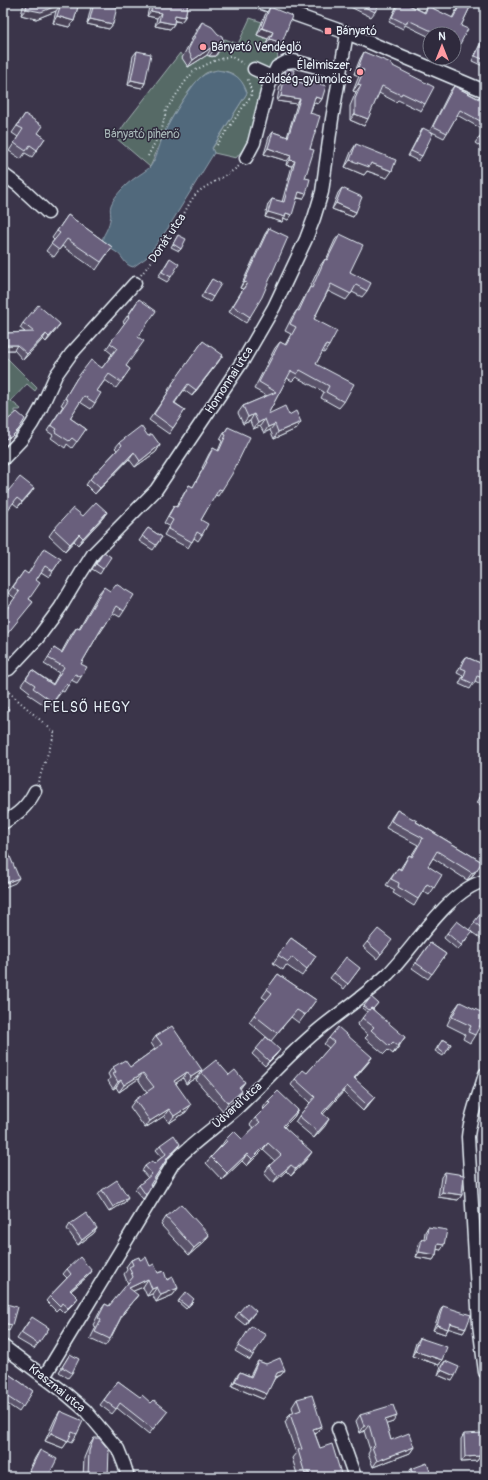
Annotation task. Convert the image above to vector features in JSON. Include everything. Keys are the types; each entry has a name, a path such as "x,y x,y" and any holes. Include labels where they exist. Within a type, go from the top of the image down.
{"street":[{"path":"262,3 347,33 485,91"},
{"name":"Homonnai utca","path":"3,671 9,669 37,639 60,608 93,554 156,490 244,359 274,307 306,239 322,192 347,33"},
{"path":"246,158 254,143 267,92 277,67 286,62 294,61 340,73"},
{"path":"254,69 272,77"},
{"path":"3,174 19,186 48,213"},
{"path":"3,459 21,440 32,424 56,374 71,354 136,283"},
{"path":"3,823 15,816 28,803 35,790"},
{"name":"Udvardi utca","path":"44,1377 174,1162 187,1149 236,1108 292,1052 387,974 442,911 460,894 477,883 485,881"},
{"path":"485,1074 475,1102 468,1137 479,1324 485,1372"},
{"name":"Krasznai utca","path":"3,1346 85,1410 118,1449 128,1477"},
{"path":"338,1429 355,1477"}],"path":[{"path":"148,156 162,129 166,110 185,82 196,70 214,61 230,56 254,69 248,80 252,94 217,145"},
{"name":"Donát utca","path":"136,283 162,249 191,201 198,193 234,170 246,158"},
{"path":"3,687 55,733 35,790"}],"green space":[{"name":"Bányató pihenő","path":"250,18 262,22 257,35 268,39 265,46 277,50 278,61 275,68 258,74 266,84 249,142 236,158 214,153 212,149 247,93 238,78 224,71 213,71 206,73 188,92 170,121 150,167 116,138 124,125 180,53 188,67 207,55 212,57 217,55 219,48 226,46 223,40 225,39 238,44"},
{"path":"3,354 37,388 35,391 27,384 11,401 21,409 15,410 17,413 3,428"}],"water":[{"path":"217,70 228,72 236,76 245,87 247,93 212,148 214,153 168,228 146,258 133,267 130,266 103,241 111,218 111,205 115,197 132,180 150,167 158,152 163,136 170,122 197,81 203,76"}],"building":[{"path":"27,3 79,3 74,21 57,16 61,4 41,12 26,9"},
{"path":"94,3 117,7 113,24 90,19"},
{"path":"152,3 188,3 185,17 175,15 174,24 159,21 161,13 151,11"},
{"path":"356,3 379,3 375,12"},
{"path":"399,3 410,3 409,5 425,13 428,6 453,18 461,3 472,3 461,26 422,27 408,20 406,24 392,17"},
{"path":"270,7 292,16 282,43 270,39 273,32 262,28"},
{"name":"Bányató Vendéglő","path":"202,22 212,27 222,36 224,43 220,48 215,49 212,47 193,60 188,50"},
{"path":"462,26 468,29 462,40"},
{"path":"483,40 485,42 485,60 475,56"},
{"path":"137,51 151,54 145,83 131,80"},
{"path":"364,52 391,63 391,65 434,87 425,104 402,93 401,95 382,86 368,119 355,114 355,99 361,85 358,84 364,70 358,68"},
{"path":"286,69 294,70 293,80 311,86 312,81 326,86 322,99 315,97 310,113 320,116 310,149 314,150 305,178 310,179 306,194 299,192 292,215 286,213 285,217 268,212 272,199 284,202 295,161 290,160 291,156 268,148 273,132 288,137 300,99 281,96"},
{"path":"454,86 479,99 482,94 485,96 484,123 460,110 447,133 433,126"},
{"path":"25,114 43,126 38,133 45,138 37,150 30,145 26,151 14,143 23,129 17,126"},
{"path":"423,128 433,133 422,156 411,151"},
{"path":"485,129 485,142 479,138"},
{"path":"356,144 396,160 392,171 371,163 369,167 350,160"},
{"path":"342,188 362,197 356,212 336,203"},
{"path":"68,215 112,247 101,262 67,239 59,250 51,244 60,233 57,231"},
{"path":"269,228 288,237 262,297 250,317 233,306 247,283 244,282"},
{"path":"340,234 363,245 350,272 371,283 367,291 356,285 351,294 331,284 314,319 337,331 329,346 326,345 316,364 354,384 344,402 326,392 329,386 300,370 297,374 291,371 268,414 285,406 289,415 296,411 301,422 278,432 275,424 268,427 265,419 258,423 254,414 248,417 243,406 276,392 259,382 280,342 286,345 296,327 290,324 297,310 299,311 310,287 312,288 325,259 327,260"},
{"path":"178,235 186,239 181,249 173,244"},
{"path":"170,258 179,264 171,277 162,272"},
{"path":"212,279 221,284 213,297 204,292"},
{"path":"139,299 156,311 138,337 144,341 126,366 130,369 121,382 109,374 97,391 101,393 95,403 84,396 70,418 86,429 77,442 72,438 69,441 55,432 57,429 51,425 68,400 65,398 77,378 91,360 102,368 117,348 110,343 129,317 128,316"},
{"path":"38,305 60,324 49,337 46,334 27,354 17,345 7,345 7,333 34,332 23,323"},
{"path":"203,341 223,355 196,390 188,384 174,403 185,410 173,428 154,414 173,385 172,384"},
{"path":"17,412 25,419 19,429 11,437 5,439 3,437 3,425"},
{"path":"141,426 148,436 152,434 160,445 140,461 134,452 100,488 90,479 122,445 120,442"},
{"path":"228,427 250,437 232,474 222,490 219,489 201,520 208,524 202,535 197,532 192,542 168,529 173,520 168,517 174,506 177,507 189,485 193,487 213,448 219,451 226,435 224,434"},
{"path":"20,477 34,488 22,502 17,498 3,516 3,497"},
{"path":"96,502 107,512 83,538 79,534 70,544 54,529 73,508 83,516"},
{"path":"148,528 162,537 156,545 142,536"},
{"path":"44,548 61,559 53,571 45,566 36,580 40,583 29,599 33,602 3,639 3,608 6,610 19,592 13,587 24,571 28,574"},
{"path":"104,552 111,557 103,569 96,564"},
{"path":"116,584 134,595 124,611 117,606 104,627 103,626 81,664 87,667 81,677 75,674 68,686 66,684 53,702 33,688 35,685 26,679 32,670 53,685 64,667 48,658 54,648 62,653 77,627 80,628 104,587 110,591"},
{"path":"466,657 485,665 485,679 477,676 474,684 463,679 466,670 461,668"},
{"path":"3,704 9,709 3,716"},
{"path":"485,789 485,800 480,798"},
{"path":"397,810 482,862 476,871 472,873 437,851 428,866 442,875 434,888 427,884 418,899 398,887 399,883 391,879 398,868 401,870 409,855 412,857 423,838 391,821"},
{"path":"6,847 19,878 3,884 3,848"},
{"path":"485,908 485,931 474,922"},
{"path":"457,921 472,932 461,945 447,933"},
{"path":"378,929 392,940 381,954 367,942"},
{"path":"291,938 316,956 307,969 292,957 288,962 278,955"},
{"path":"430,943 446,954 432,974 416,963"},
{"path":"346,957 360,968 348,984 334,973"},
{"path":"278,974 316,1000 305,1015 297,1010 277,1033 254,1015 272,993 267,989"},
{"path":"371,997 378,1003 373,1009 371,1008 369,1010 364,1006"},
{"path":"460,1002 485,1014 475,1035 468,1032 471,1026 452,1017"},
{"path":"371,1008 405,1037 398,1046 393,1042 389,1046 371,1030 374,1027 362,1018"},
{"path":"172,1026 202,1070 191,1077 187,1072 174,1081 191,1105 174,1116 169,1109 150,1121 135,1100 154,1087 143,1073 124,1085 121,1080 118,1082 113,1074 116,1072 113,1067 125,1060 130,1067 162,1044 156,1036"},
{"path":"338,1027 372,1057 354,1078 375,1097 367,1105 347,1086 322,1113 329,1119 318,1132 299,1116 315,1097 295,1079 303,1070 307,1073 334,1042 329,1038"},
{"path":"266,1037 280,1050 269,1061 256,1049"},
{"path":"443,1039 451,1044 445,1054 437,1048"},
{"path":"216,1060 229,1075 235,1070 245,1082 239,1087 242,1091 228,1103 201,1072"},
{"path":"278,1091 298,1110 283,1126 312,1152 296,1169 291,1165 278,1176 269,1166 281,1155 268,1143 252,1159 247,1154 227,1173 211,1157 227,1141 226,1139 234,1131 242,1139 260,1122 255,1118 270,1103 268,1101"},
{"path":"174,1135 180,1144 168,1157 150,1185 151,1186 146,1195 139,1185 152,1174 145,1166 152,1161 154,1164 166,1154 160,1145"},
{"path":"483,1135 485,1135 485,1145 483,1145"},
{"path":"445,1172 464,1175 462,1195 442,1192"},
{"path":"117,1180 128,1197 113,1207 102,1190"},
{"path":"181,1204 209,1235 194,1248 166,1217"},
{"path":"86,1213 97,1228 82,1240 70,1224"},
{"path":"428,1227 447,1230 444,1245 438,1244 436,1255 419,1252 422,1239 426,1240"},
{"path":"80,1257 92,1271 70,1290 78,1298 68,1308 62,1303 60,1306 50,1296 71,1274 67,1269"},
{"path":"139,1257 140,1260 146,1257 150,1266 154,1264 158,1273 164,1271 167,1280 173,1277 178,1288 161,1295 157,1287 152,1289 148,1279 129,1288 138,1295 124,1311 110,1339 95,1332 101,1320 98,1318 105,1304 109,1306 133,1277 129,1267 133,1265 131,1260"},
{"path":"186,1292 194,1299 188,1307 179,1300"},
{"path":"3,1303 17,1307 12,1325 3,1323"},
{"path":"247,1303 256,1311 248,1320 239,1312"},
{"path":"443,1306 471,1315 466,1328 450,1323 448,1329 437,1325"},
{"path":"32,1317 49,1328 38,1344 21,1333"},
{"path":"251,1326 266,1335 253,1355 238,1346"},
{"path":"420,1338 447,1347 442,1360 415,1351"},
{"path":"70,1354 79,1359 72,1373 62,1367"},
{"path":"280,1358 285,1370 277,1373 267,1394 235,1381 240,1372 251,1377 258,1361 266,1364"},
{"path":"445,1361 459,1367 455,1376 441,1370"},
{"path":"3,1370 33,1391 23,1407 3,1394"},
{"path":"118,1381 140,1397 142,1395 151,1403 154,1400 168,1411 153,1429 120,1403 116,1409 104,1400"},
{"path":"312,1395 322,1426 313,1429 320,1448 332,1444 342,1477 310,1477 309,1472 305,1474 298,1450 302,1449 290,1414 301,1410 297,1399"},
{"path":"393,1405 397,1416 385,1420 391,1440 409,1433 414,1447 377,1461 372,1447 375,1446 369,1425 364,1426 360,1415"},
{"path":"60,1411 83,1421 77,1434 72,1432 68,1441 51,1433"},
{"path":"483,1433 484,1449 480,1449 480,1456 465,1457 464,1434"},
{"path":"94,1438 99,1438 109,1450 108,1477 88,1477 89,1451"},
{"path":"40,1450 57,1459 48,1477 27,1477"},
{"path":"427,1463 432,1477 414,1477 411,1469"},
{"path":"485,1474 485,1477 473,1477"}],"place":[{"name":"Bányató","path":"328,31"},
{"name":"Bányató Vendéglő","path":"203,47"},
{"name":"Élelmiszer, zöldség-gyümölcs","path":"360,72"}],"district":[{"name":"FELSŐ HEGY","path":"87,707"}]}
